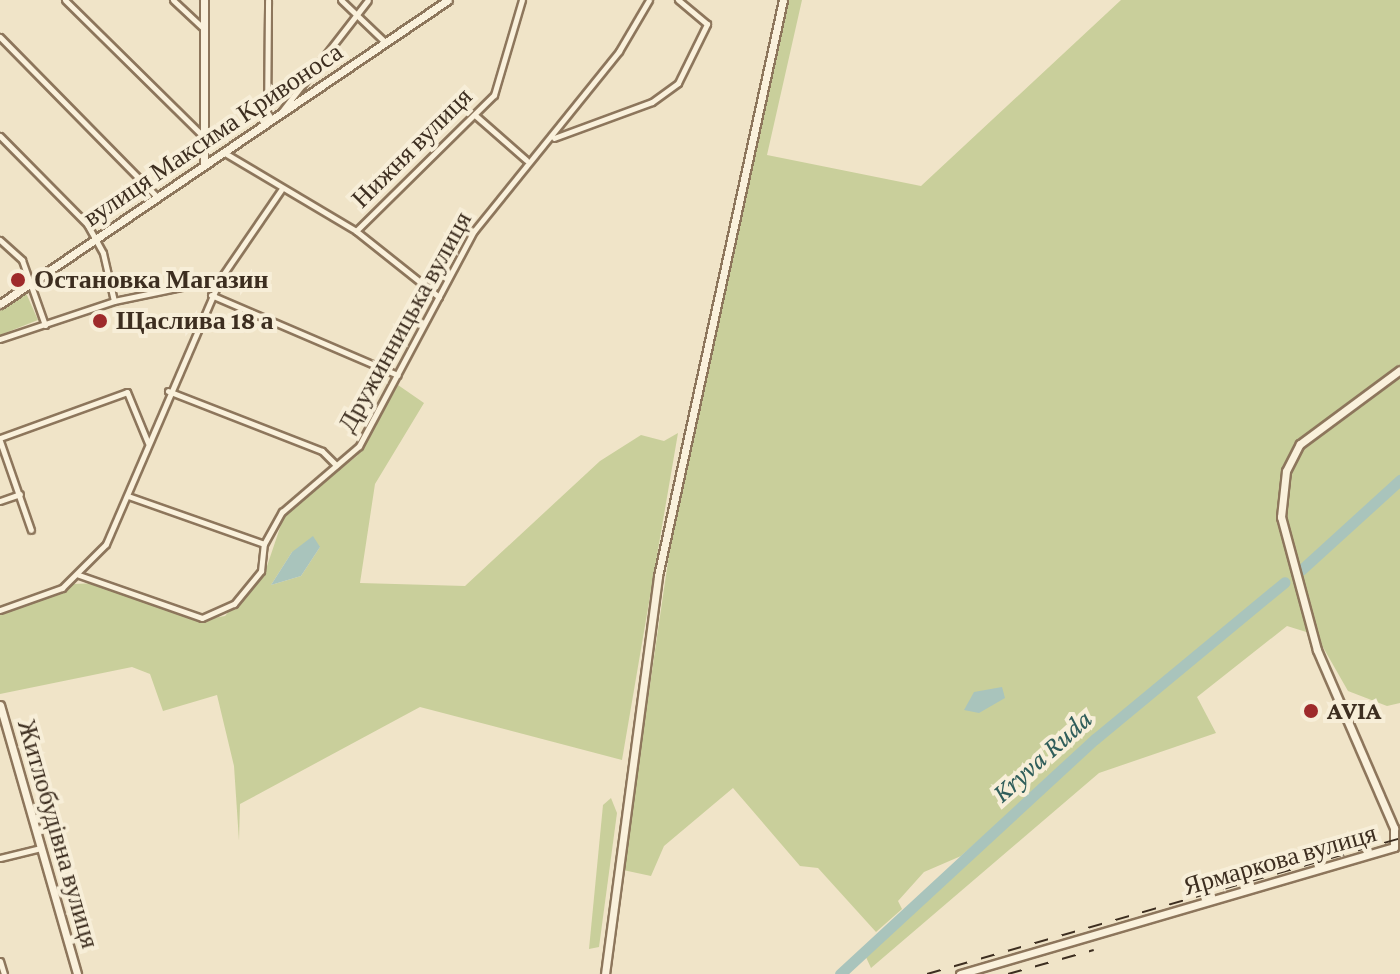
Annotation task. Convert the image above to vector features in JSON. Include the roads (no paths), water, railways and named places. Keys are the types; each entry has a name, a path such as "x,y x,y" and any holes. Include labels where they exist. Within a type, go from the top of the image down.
{"street":[{"path":"65,0 204,137"},
{"path":"173,0 204,29"},
{"path":"204,0 204,165"},
{"path":"267,122 268,0"},
{"path":"341,0 386,43"},
{"path":"278,115 368,0"},
{"name":"вулиця Максима Кривоноса","path":"0,304 448,0"},
{"name":"Нижня вулиця","path":"356,231 476,116 501,84 522,0"},
{"name":"Дружинницька вулиця","path":"79,575 202,618 220,615 261,571 264,544 282,512 359,446 474,231 526,160 549,141 627,41 649,0"},
{"path":"549,141 652,102 678,83 707,24 678,0"},
{"path":"605,971 658,576 783,0"},
{"path":"0,37 157,197"},
{"path":"476,116 526,160"},
{"path":"0,136 96,238 114,301"},
{"path":"223,152 281,190 356,231 439,297"},
{"path":"0,610 79,575 106,544 211,295 281,190"},
{"path":"0,240 32,282 45,325"},
{"path":"0,339 114,301 220,279"},
{"path":"211,295 398,375"},
{"name":"Ярмаркова вулиця","path":"960,974 1392,849 1394,828 1313,638 1282,541 1289,462 1304,439 1400,370"},
{"path":"168,391 322,451 336,465"},
{"path":"31,530 0,440 127,392 148,443"},
{"path":"0,501 20,494"},
{"path":"128,496 264,544"},
{"name":"Житлобудівна вулиця","path":"0,705 77,974"},
{"path":"0,858 41,848"},
{"path":"0,961 4,974"}],"water":[{"path":"313,536 320,547 301,576 271,585 292,552"},
{"path":"1002,687 1005,698 979,713 964,710 974,692"}],"waterway":[{"name":"Kryva Ruda","path":"1301,570 1400,480"},
{"name":"Kryva Ruda","path":"840,974 1095,739 1285,582"}],"railway":[{"path":"927,974 1400,838"},
{"path":"1008,974 1094,950"}],"place":[{"name":"Остановка Магазин","path":"18,280"},
{"name":"Щаслива 18 а","path":"100,321"},
{"name":"AVIA","path":"1311,711"}]}
